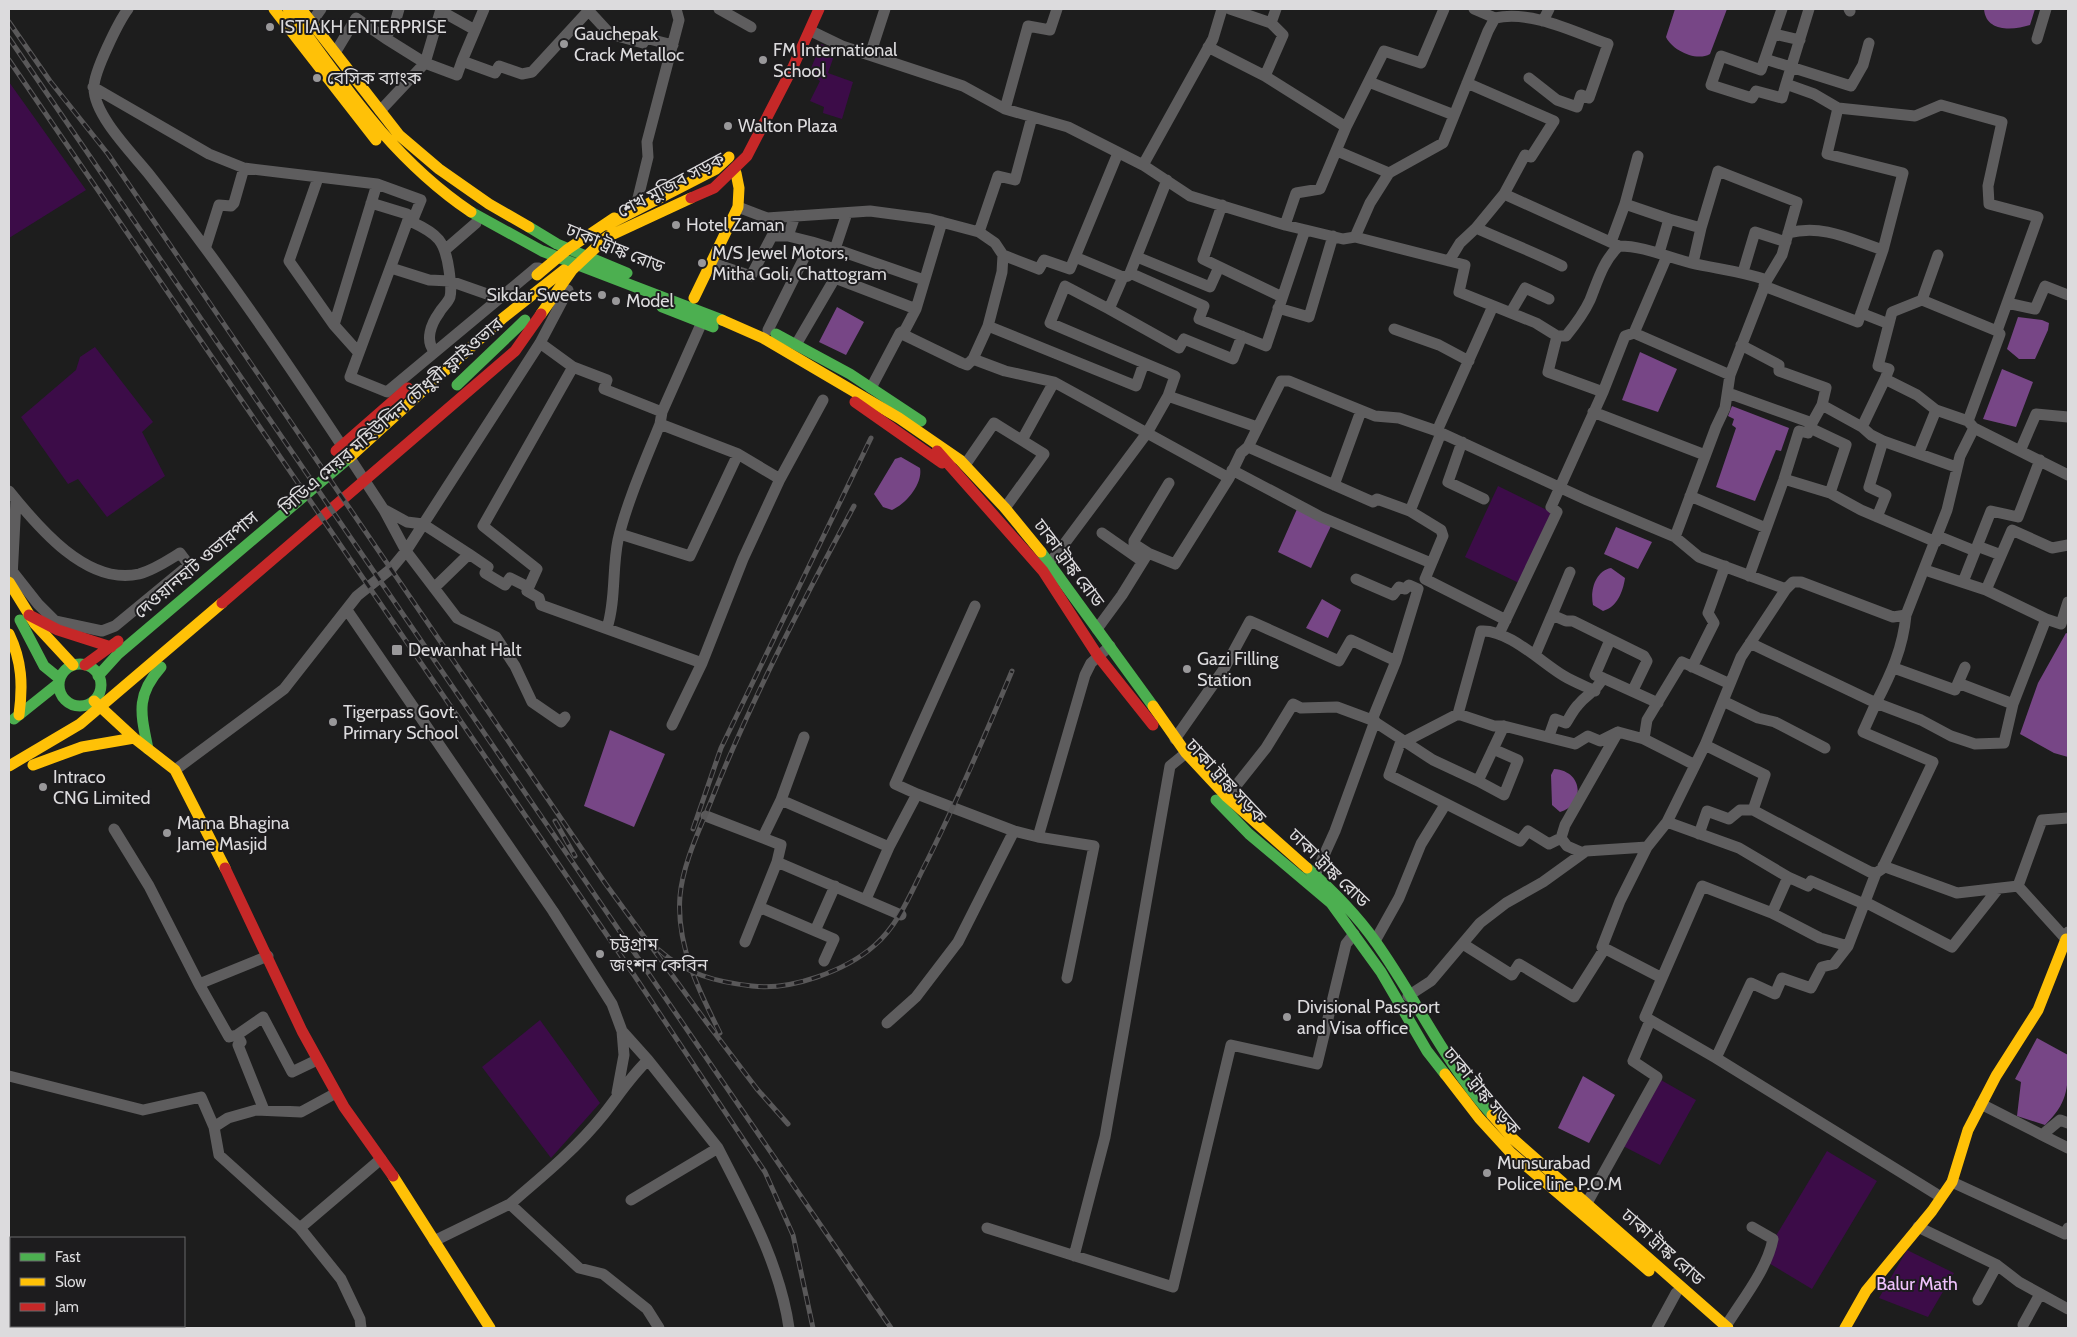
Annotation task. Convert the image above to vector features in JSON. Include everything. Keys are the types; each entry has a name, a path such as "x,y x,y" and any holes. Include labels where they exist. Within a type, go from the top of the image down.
{"main road":[{"path":"274,9 360,122 407,174 426,189 522,252 549,264 566,268 576,275 702,322 792,364 855,402 964,479"},
{"name":"ঢাকা ট্রাঙ্ক রোড","path":"288,9 376,125 408,162 432,183 460,202 522,242 542,251 696,309 763,338 797,356 918,431 962,462"},
{"name":"ঢাকা ট্রাঙ্ক রোড","path":"302,9 406,143 465,189 525,226 568,249 694,298 796,343 899,405 937,434 1004,508 1050,563 1175,739 1183,756 1339,897 1375,940 1408,996 1469,1090 1512,1138 1727,1327"},
{"name":"সিডিএ মেয়র মহিউদ্দিন চৌধুরী ফ্লাইওভার","path":"274,542 451,391 521,326 565,264 581,245 605,226 716,169 742,145 810,9"},
{"path":"9,767 80,724 515,351 572,270 608,237 714,188 747,156 794,67 819,9"},
{"name":"শেখ মুজিব সড়ক","path":"566,268 637,220 739,169 754,152 823,9"},
{"name":"শেখ মুজিব সড়ক","path":"549,264 637,202 723,159 732,150 739,169"},
{"path":"694,298 738,207 739,169"},
{"path":"328,458 493,311 549,264"},
{"name":"দেওয়ানহাট ওভারপাস","path":"115,651 375,436 503,318 566,268"},
{"name":"ঢাকা ট্রাঙ্ক রোড","path":"918,431 964,479 1043,571 1098,656 1161,734"},
{"path":"148,749 141,716 141,695 154,675 184,645 376,481 382,465"},
{"name":"দেওয়ানহাট ওভারপাস","path":"115,651 253,524"},
{"path":"9,767 52,732 65,716 94,701 100,692 99,679 95,671 79,665 40,632 11,580"},
{"path":"9,603 31,637 44,666 59,681 65,716"},
{"path":"29,615 58,630 115,651"},
{"path":"99,679 165,627 172,626"},
{"path":"9,634 21,660 23,675 19,715"},
{"path":"9,753 82,707 149,650"},
{"path":"9,724 59,681 65,670 115,651"},
{"path":"99,679 115,651"},
{"path":"94,701 134,738 175,770 244,904 317,1060 336,1093 490,1328"},
{"name":"ঢাকা ট্রাঙ্ক সড়ক","path":"1161,734 1183,756 1249,834 1331,903 1381,972 1427,1051 1504,1146 1579,1214 1676,1293 1713,1328"},
{"path":"9,776 54,755 96,743 134,738"},
{"path":"1845,1328 1866,1291 1952,1182 1968,1130 1996,1076 2038,1010 2067,937"}],"street":[{"path":"128,9 121,18 93,87 103,116 206,246 384,510 406,551 457,618 496,637 515,666 532,702 561,722 565,717"},
{"path":"311,23 321,9"},
{"path":"385,38 395,23 399,9"},
{"path":"336,54 358,13 385,38 425,63 457,75 484,9"},
{"path":"462,61 495,73 499,66 522,74 532,72 589,9 610,34 643,43 645,38 673,45"},
{"path":"637,202 648,157 647,142 679,20 676,9"},
{"path":"719,9 751,27"},
{"path":"870,55 885,9"},
{"path":"1005,109 1028,26 1050,30 1057,9"},
{"path":"1142,165 1208,47 1222,9"},
{"path":"1230,9 1271,23 1283,35 1265,76"},
{"path":"1271,23 1276,9"},
{"path":"1285,225 1296,193 1320,189 1346,127 1384,51 1421,63 1444,9"},
{"path":"1474,9 1495,18 1506,15 1543,21 1608,44 1589,98 1581,95 1577,107 1557,100 1529,78"},
{"path":"1543,21 1549,9"},
{"path":"1782,9 1763,64 1756,91 1752,98 1711,85 1721,56 1763,64 1792,67 1851,86 1863,65 1870,43"},
{"path":"1756,91 1782,98 1809,9"},
{"path":"2038,39 2046,9"},
{"path":"380,111 425,63 441,10 475,30"},
{"path":"1355,237 1370,203 1389,174 1443,143 1495,18"},
{"path":"813,32 842,46 963,86 1005,109 1068,126 1142,165 1190,196 1285,225 1343,239 1355,237 1465,265 1459,292 1511,312 1557,336 1566,336 1575,326 1590,300 1601,270 1612,253 1638,156"},
{"path":"1774,34 1800,40"},
{"path":"1208,47 1265,76 1346,127"},
{"path":"1369,82 1454,116"},
{"path":"1449,261 1460,243 1476,228 1504,194 1525,155 1531,157 1554,121 1467,83"},
{"path":"1786,84 1814,94 1838,108 1915,116 1941,105 2002,122 1988,186 1989,204 2038,217 1997,331"},
{"path":"93,87 209,154 244,168 377,184 421,200 410,221 391,268 350,377 387,392 536,268 549,264"},
{"path":"1504,194 1615,244 1663,254 1693,263 1743,272 1858,322 1883,250 1903,173 1827,154 1838,108"},
{"path":"979,232 998,176 1015,180 1032,117"},
{"path":"1336,151 1389,174"},
{"path":"738,207 767,218 870,211 942,222 979,232 995,243 1003,255 1039,269 1044,260 1070,269 1118,152"},
{"path":"206,246 219,205 231,206 234,204 244,168"},
{"path":"1675,537 1705,455 1725,408 1730,375 1741,345 1765,283 1782,255 1797,202 1718,171 1693,263"},
{"path":"318,178 289,261 334,325 359,353"},
{"path":"1109,309 1136,257 1167,180"},
{"path":"334,325 377,184"},
{"path":"371,203 408,214 410,221 430,230 446,249 450,297 438,313 429,336 429,345 434,351"},
{"path":"1625,204 1701,228"},
{"path":"1222,205 1203,259 1280,303 1309,317 1333,236"},
{"path":"835,249 847,212"},
{"path":"788,236 795,216"},
{"path":"1634,333 1663,254 1669,219"},
{"path":"871,388 900,333 905,330 916,309 942,222"},
{"path":"446,249 476,223"},
{"path":"1476,228 1516,247 1530,250 1562,266"},
{"path":"1743,272 1755,232 1787,237 1802,229 1821,229 1883,250"},
{"path":"1075,257 1127,275 1204,306 1199,319 1266,346 1305,230"},
{"path":"712,262 751,276 772,236 788,236 835,249 924,280"},
{"path":"768,330 812,242"},
{"path":"900,333 967,364 973,359 988,326 1002,272 1003,255"},
{"path":"1922,300 1938,255"},
{"path":"1136,257 1210,287 1219,267"},
{"path":"391,268 429,280 450,281 487,294"},
{"path":"175,770 284,689 357,596 392,568 406,551 540,343 576,275"},
{"path":"796,343 835,278 916,309"},
{"path":"1050,563 1147,433 1168,396 1175,376 1050,323 1065,286 1179,348 1184,339 1233,359 1242,336"},
{"path":"2007,303 2035,309 2045,286 2068,295"},
{"path":"1511,312 1524,288 1550,299"},
{"path":"1716,1058 1751,983 1775,994 1782,978 1810,988 1822,967 1834,964 1848,946 1879,870 1933,762 1864,732 1894,668 1904,633 1906,615 1947,510 1956,467 2000,334 1997,331 1922,300 1892,312 1878,366 1889,369 1862,428"},
{"path":"1410,511 1468,361 1494,306"},
{"path":"1861,313 1889,324"},
{"path":"607,628 612,607 611,594 620,534 661,418 702,322"},
{"path":"988,326 1136,386 1144,363"},
{"path":"1394,329 1439,345 1468,361"},
{"path":"1499,634 1557,512 1551,508 1603,392 1625,336 1634,333 1730,375"},
{"path":"1557,336 1548,372 1603,392"},
{"path":"540,343 573,366 607,380 604,389 738,454 780,479"},
{"path":"1741,345 1779,364 1779,371 1826,388 1822,404 1808,434 1799,431 1749,576"},
{"path":"973,359 1005,371 1054,382 1147,433 1231,474 1321,517 1431,563"},
{"path":"573,366 483,526 537,569 527,591 539,598 541,605 702,662"},
{"path":"1885,379 1916,395 1936,410 1971,425 2068,476"},
{"path":"1102,533 1145,557 1175,564 1231,474 1241,453 1248,448 1281,381 1289,381 1375,416 1399,418 1439,432 1560,489 1675,537 1699,557 1786,589"},
{"path":"1022,440 1054,382"},
{"path":"1728,393 1811,425 1846,445 1830,493"},
{"path":"1168,396 1257,427"},
{"path":"672,725 702,662 744,559 780,479 823,400"},
{"path":"1822,404 1871,435 1918,452 1937,462 1956,467"},
{"path":"1918,452 1936,410"},
{"path":"1334,485 1361,411"},
{"path":"1593,412 1705,455"},
{"path":"2020,450 2036,414 2068,417"},
{"path":"962,462 994,423 1044,454 1004,508"},
{"path":"1877,517 1886,495 1868,487 1884,441"},
{"path":"1462,442 1448,482 1484,499"},
{"path":"1248,448 1373,502 1377,499 1410,511 1443,532 1426,580 1506,620"},
{"path":"620,534 690,556 738,454"},
{"path":"1963,582 1991,511 2018,517 2040,460"},
{"path":"1784,479 1830,493 1877,517 1937,539 2001,555"},
{"path":"1145,557 1134,544 1134,541 1169,483"},
{"path":"12,495 69,555 93,569 119,575 138,574 156,568 180,553 188,565 115,626 102,631 55,621 11,580 12,495"},
{"path":"1690,496 1766,528"},
{"path":"384,510 406,522 423,524 488,567 485,573 504,586 510,578 528,587"},
{"path":"1986,590 2012,530 2052,548 2068,545"},
{"path":"434,588 469,554"},
{"path":"1097,629 1122,595 1145,557"},
{"path":"1692,667 1714,623 1708,613 1724,566"},
{"path":"1925,570 1986,590 2046,619 2061,624 2068,602"},
{"path":"1535,655 1570,572"},
{"path":"1315,875 1335,831 1373,720 1396,661 1418,589 1409,585 1405,589 1399,587 1393,596 1356,579"},
{"path":"1463,944 1512,975 1519,964 1574,997 1604,948 1602,947 1620,901 1647,846 1667,822 1696,765 1741,657 1786,589 1793,582 1801,582 1893,617 1906,615"},
{"path":"975,606 895,784 1014,831 1094,846 1066,978"},
{"path":"347,610 553,911 612,1004 622,1031 624,1055 616,1097"},
{"path":"1552,615 1566,622 1573,621 1644,656 1647,661 1633,690"},
{"path":"1750,643 1876,703 1921,720 1950,736 1975,744 2004,743 2013,704 2046,619"},
{"path":"1175,739 1224,669 1250,621 1339,660 1351,640 1396,661"},
{"path":"1458,714 1481,630 1499,634 1535,655 1563,676 1596,692"},
{"path":"1610,640 1595,675 1658,702"},
{"path":"1038,837 1078,695 1091,663 1110,646"},
{"path":"1644,739 1647,720 1682,662 1730,684"},
{"path":"1894,668 1955,690 1965,667"},
{"path":"1549,736 1555,719 1566,723 1586,696 1596,692 1603,678"},
{"path":"1958,683 2013,704"},
{"path":"1723,701 1758,718 1775,722 1825,748"},
{"path":"1228,797 1266,748 1293,704 1301,708 1337,707 1373,720 1433,760 1504,795 1509,787 1518,760 1493,749"},
{"path":"1618,732 1565,825 1560,838 1549,844 1528,831 1520,842 1389,775 1400,744 1458,714 1494,726 1504,726 1575,744 1588,736 1600,741 1618,732 1644,739 1696,765"},
{"path":"1478,781 1504,726"},
{"path":"763,838 781,800 804,736"},
{"path":"1705,744 1765,774 1753,810"},
{"path":"1074,1256 1105,1137 1170,766 1183,756"},
{"path":"866,900 889,847 917,794"},
{"path":"781,800 889,847"},
{"path":"1375,940 1400,898 1421,844 1445,805"},
{"path":"1699,834 1707,811 1729,819 1740,810 1753,810 1870,872 1879,870 1957,894 2018,886"},
{"path":"706,816 781,845 777,862 745,942"},
{"path":"2018,886 2042,820 2068,818"},
{"path":"1667,822 1739,848 1788,877 1808,886 1811,881 1865,903 1952,947 1998,889"},
{"path":"114,829 149,886 199,984 229,1037 237,1035 262,1017 292,1072 317,1060"},
{"path":"887,1023 916,998 958,942 1014,831"},
{"path":"1560,838 1567,846 1583,853"},
{"path":"1408,996 1431,981 1480,923 1506,903 1543,882 1586,851 1647,846"},
{"path":"777,862 901,915"},
{"path":"1772,913 1788,877"},
{"path":"815,931 835,886"},
{"path":"1848,946 1820,938 1772,913 1702,886 1645,1017 1716,1058 1941,1197"},
{"path":"2018,886 2067,937"},
{"path":"759,907 834,939 824,961"},
{"path":"987,1228 1173,1287 1231,1045 1317,1064 1346,944 1354,934"},
{"path":"1604,948 1662,978"},
{"path":"199,984 268,956"},
{"path":"1587,1203 1657,1077 1634,1061 1650,1021"},
{"path":"622,1031 648,1060 718,1148 751,1212 785,1297 789,1328"},
{"path":"237,1035 241,1042 238,1045 264,1110"},
{"path":"434,1241 510,1204 560,1162 604,1114 634,1072 648,1060"},
{"path":"9,1076 143,1110 201,1097 214,1127 219,1156 300,1228 341,1280 360,1319 362,1328"},
{"path":"214,1127 228,1118 256,1110 301,1112 336,1093"},
{"path":"1981,1104 2068,1148"},
{"path":"2042,1135 2060,1120 2068,1122"},
{"path":"632,1200 718,1148"},
{"path":"300,1228 381,1160"},
{"path":"1952,1182 2066,1234 2068,1228"},
{"path":"510,1204 579,1268 603,1274 648,1309 659,1328"},
{"path":"1727,1327 1759,1273 1773,1239 1747,1225"},
{"path":"1918,1227 1997,1266 2040,1294 2068,1309"},
{"path":"1978,1300 1997,1266"},
{"path":"1656,1328 1676,1293"},
{"path":"2023,1325 2040,1294"}],"green space":[{"path":"821,44 836,50 828,73 853,82 842,119 823,113 824,107 810,101 820,81 809,73"},
{"path":"9,82 86,190 9,238"},
{"path":"95,347 153,422 142,432 165,476 107,517 78,479 68,484 21,417 76,370 80,357"},
{"path":"1498,486 1553,513 1521,584 1465,557"},
{"path":"540,1020 600,1103 551,1158 482,1067"},
{"path":"1661,1080 1696,1100 1660,1165 1623,1146"},
{"path":"1827,1151 1877,1181 1812,1289 1762,1259"},
{"name":"Balur Math","path":"1907,1250 1954,1273 1928,1317 1879,1298"}],"shaded area":[{"path":"1675,9 1727,9 1710,54 1698,57 1692,56 1679,50 1669,42 1666,37"},
{"path":"1984,9 2035,9 2030,25 2002,28 1990,22 1986,17"},
{"path":"837,307 864,322 846,355 819,342"},
{"path":"2018,317 2042,320 2049,323 2048,330 2035,359 2019,359 2007,349"},
{"path":"1640,352 1677,369 1658,412 1622,400"},
{"path":"2002,369 2033,382 2016,427 1983,419"},
{"path":"1732,406 1789,428 1781,451 1776,450 1755,501 1716,487 1736,428 1732,425 1734,419 1728,416"},
{"path":"901,457 920,468 919,480 908,498 892,510 883,507 874,494 895,459"},
{"path":"1297,509 1331,526 1311,568 1278,552"},
{"path":"1616,527 1652,542 1638,569 1604,554"},
{"path":"1611,568 1625,578 1621,594 1616,602 1603,611 1593,605 1593,588 1597,577"},
{"path":"1322,599 1341,610 1328,638 1306,628"},
{"path":"2066,633 2068,634 2068,757 2054,753 2020,734 2038,683"},
{"path":"610,730 665,754 634,827 584,806"},
{"path":"1554,769 1564,771 1571,776 1576,782 1578,789 1574,803 1560,812 1552,805 1551,775"},
{"path":"2037,1038 2068,1055 2066,1093 2059,1109 2045,1125 2017,1116 2021,1082 2015,1079"},
{"path":"1583,1076 1615,1095 1589,1143 1558,1128"}],"railway":[{"path":"9,22 50,81 108,154 605,883 757,1089 788,1124"},
{"path":"9,38 891,1328"},
{"path":"9,60 626,963 765,1172 793,1235 813,1328"},
{"path":"693,829 721,748 871,438"},
{"path":"720,1033 704,1001 685,950 680,914 680,896 685,870 698,832 728,759 762,685 854,506"},
{"path":"659,950 680,965 702,976 739,984 767,987 800,982 833,971 849,963 875,945 903,909 958,795 1012,671"},
{"path":"555,821 575,856"}],"traffic: fast":[{"path":"471,212 542,251 722,320"},
{"path":"529,227 557,244 627,273"},
{"path":"662,307 713,327"},
{"path":"457,385 525,320"},
{"path":"776,334 850,374 921,421"},
{"path":"98,676 118,654 349,458"},
{"path":"1041,552 1153,706"},
{"path":"20,620 44,666 60,679"},
{"path":"80,664 95,670 101,685 95,700 80,706 65,700 59,685 65,670 80,664"},
{"path":"148,749 143,726 142,706 147,687 161,667"},
{"path":"14,719 59,683"},
{"path":"1216,800 1249,834 1331,903 1381,972 1427,1051 1445,1074"},
{"path":"1307,868 1343,902 1367,931 1390,963 1459,1073 1492,1115"}],"traffic: slow":[{"path":"274,9 376,140"},
{"path":"288,9 349,92 393,144 442,191 471,212"},
{"path":"301,9 399,135 439,169 489,204 529,227"},
{"path":"607,225 716,169 729,157"},
{"path":"694,298 738,207 739,188 736,173"},
{"path":"541,314 572,270 607,237 691,198"},
{"path":"537,275 568,249 614,218"},
{"path":"349,458 503,318 564,270"},
{"path":"722,320 763,338 899,418 960,460 1005,508 1041,552"},
{"path":"9,582 35,624 73,665"},
{"path":"9,766 80,724 222,603"},
{"path":"9,634 19,664 21,693 19,715"},
{"path":"94,701 134,738 175,770 225,868"},
{"path":"1153,706 1186,753 1227,797 1307,868"},
{"path":"33,765 82,747 134,738"},
{"path":"1845,1328 1866,1291 1932,1211 1952,1182 1968,1130 1996,1076 2038,1010 2066,939 2068,940"},
{"path":"1445,1074 1479,1118 1511,1153 1649,1271"},
{"path":"1492,1115 1512,1138 1728,1328"},
{"path":"393,1176 490,1328"}],"traffic: jam":[{"path":"691,198 714,188 747,156 793,67 819,9"},
{"path":"222,603 515,351 541,314"},
{"path":"336,451 408,388"},
{"path":"855,402 942,463"},
{"path":"937,451 1043,571 1098,656 1153,725"},
{"path":"29,615 58,630 111,647"},
{"path":"85,665 118,641"},
{"path":"225,868 302,1031 344,1107 393,1176"}],"place":[{"name":"ISTIAKH ENTERPRISE","path":"270,27"},
{"name":"Gauchepak Crack Metalloc","path":"564,44"},
{"name":"FM International School","path":"763,60"},
{"name":"বেসিক ব্যাংক","path":"317,78"},
{"name":"Walton Plaza","path":"728,126"},
{"name":"Hotel Zaman","path":"676,225"},
{"name":"M/S Jewel Motors, Mitha Goli, Chattogram","path":"702,263"},
{"name":"Sikdar Sweets","path":"602,295"},
{"name":"Model","path":"616,301"},
{"name":"Dewanhat Halt","path":"397,650"},
{"name":"Gazi Filling Station","path":"1187,669"},
{"name":"Tigerpass Govt. Primary School","path":"333,722"},
{"name":"Intraco CNG Limited","path":"43,787"},
{"name":"Mama Bhagina Jame Masjid","path":"167,833"},
{"name":"চট্টগ্রাম জংশন কেবিন","path":"600,954"},
{"name":"Divisional Passport and Visa office","path":"1287,1017"},
{"name":"Munsurabad Police line P.O.M","path":"1487,1173"}]}
